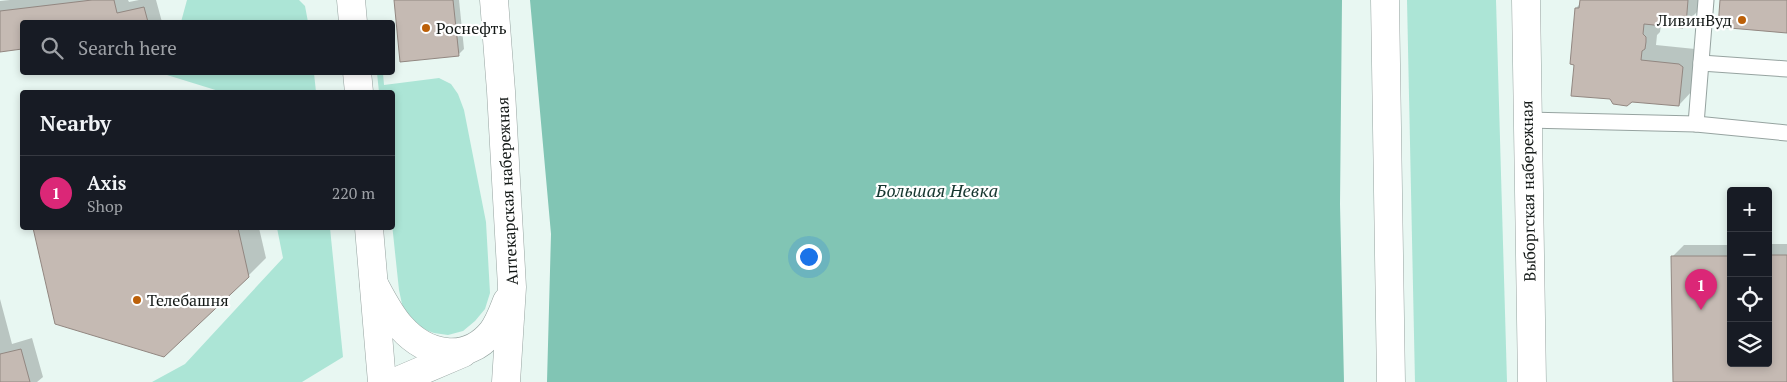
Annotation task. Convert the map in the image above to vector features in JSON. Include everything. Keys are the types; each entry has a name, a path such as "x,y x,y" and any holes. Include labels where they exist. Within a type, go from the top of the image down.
{"street":[{"name":"Аптекарская набережная","path":"494,0 502,100 512,288 506,382"},
{"path":"1385,0 1391,382"},
{"name":"Выборгская набережная","path":"1526,0 1526,120 1532,382"},
{"path":"357,75 359,90"},
{"path":"369,230 382,382"},
{"path":"374,284 388,310 401,328 417,342 438,351 464,352"},
{"path":"395,382 464,352 483,340 492,332 502,314 512,288"}],"lane":[{"path":"1696,124 1706,0"},
{"path":"1701,63 1787,69"},
{"path":"1526,120 1696,124 1787,133"}],"shaded area":[{"path":"187,0 299,0 305,6 308,20 182,20"},
{"path":"1407,0 1496,0 1507,382 1415,382"},
{"path":"167,75 314,75 316,90 216,90"},
{"path":"377,75 383,75 384,85 439,78 451,84 458,94 464,110 486,222 490,293 485,309 463,331 448,335 420,328 408,318 402,304 393,230 395,230 395,90 379,90"},
{"path":"277,230 330,230 343,357 302,382 152,382 185,364 283,258"}],"water":[{"name":"Большая Невка","path":"530,0 1342,0 1340,204 1344,382 547,382 551,234"}],"building":[{"path":"92,0 114,0 117,13 144,7 147,20 20,20 20,49 0,52 0,11"},
{"name":"Роснефть","path":"394,0 453,0 459,56 400,62"},
{"path":"1580,0 1688,0 1686,25 1683,28 1644,24 1643,34 1646,37 1646,42 1641,60 1679,64 1683,67 1679,106 1632,102 1627,106 1613,104 1610,99 1571,96 1574,65 1570,64 1575,8 1579,8"},
{"path":"1720,0 1787,0 1787,33 1718,27"},
{"name":"Телебашня","path":"33,230 238,230 249,277 164,357 55,324"},
{"path":"1772,255 1787,255 1787,382 1673,382 1671,256 1727,256 1727,367 1772,367"},
{"path":"21,349 30,382 0,382 0,354"}],"place":[{"name":"ЛивинВуд","path":"1742,20"},
{"name":"Роснефть","path":"426,28"},
{"name":"Телебашня","path":"137,300"},
{"name":"Axis","path":"1701,310"}]}
